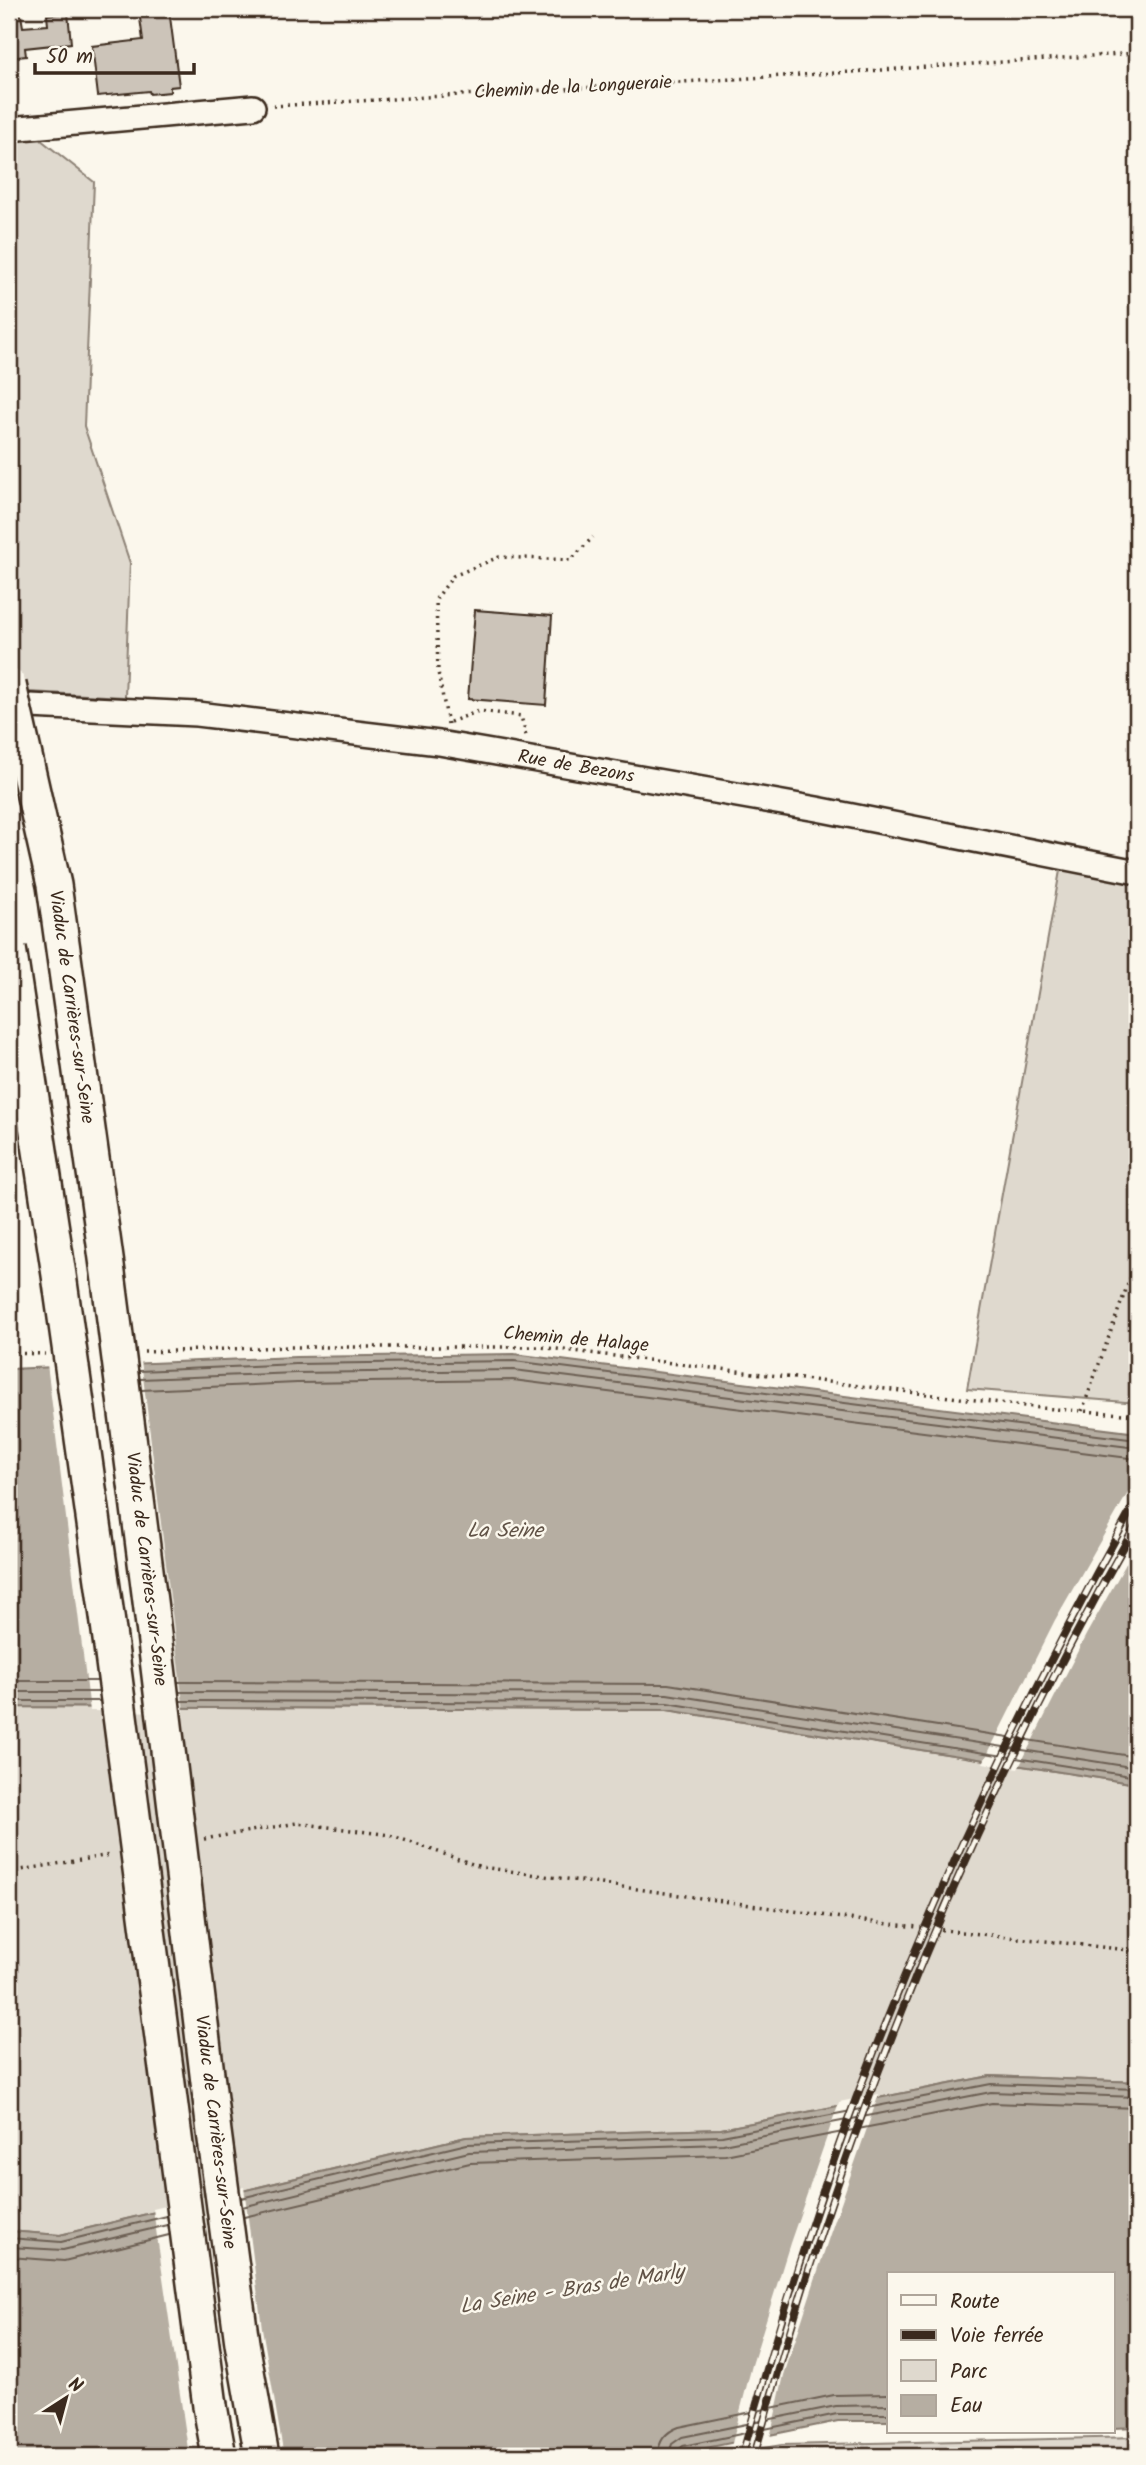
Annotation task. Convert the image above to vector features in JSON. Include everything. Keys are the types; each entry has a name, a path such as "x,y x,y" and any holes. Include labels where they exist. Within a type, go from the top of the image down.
{"highway":[{"name":"Viaduc de Carrières-sur-Seine","path":"9,685 54,885 148,1583 214,2132 242,2343 262,2456"},
{"name":"Viaduc de Carrières-sur-Seine","path":"9,948 96,1534 202,2351 219,2456"}],"street":[{"path":"9,129 253,107"},
{"name":"Rue de Bezons","path":"9,705 197,714 447,733 530,759 831,812 1137,872"}],"path":[{"name":"Chemin de la Longueraie","path":"253,107 1137,53"},
{"path":"530,759 522,716 479,711 447,733 438,672 436,599 453,576 499,557 571,560 593,537"},
{"path":"1082,1411 1137,1259"},
{"name":"Chemin de Halage","path":"136,1352 288,1347 540,1347 1027,1406 1137,1415"},
{"path":"9,1353 54,1355"},
{"path":"201,1839 297,1823 390,1835 481,1867 871,1922 1137,1951"},
{"path":"9,1872 119,1853"}],"green space":[{"path":"9,131 31,132 94,182 84,426 130,563 125,697 9,691"},
{"path":"1061,865 1137,881 1137,1403 967,1389"},
{"path":"9,1707 667,1710 1137,1784 1137,2082 990,2076 721,2129 466,2137 60,2235 9,2231"},
{"path":"1137,2437 1137,2456 714,2456 782,2445"}],"water":[{"name":"La Seine","path":"514,1354 1137,1433 1137,1784 667,1710 9,1707 9,1369 296,1357"},
{"name":"La Seine - Bras de Marly","path":"990,2076 1137,2082 1137,2427 1114,2428 1114,2272 887,2272 887,2421 838,2421 667,2456 9,2456 9,2231 60,2235 466,2137 721,2129"}],"pier":[{"path":"141,1360 184,1712 90,1711 47,1364"},
{"path":"1137,1477 1137,1544 1086,1635 1018,1769 983,1763 1055,1620"},
{"path":"879,2094 784,2375 770,2438 731,2447 752,2365 790,2243 839,2102"},
{"path":"244,2187 262,2328 284,2456 189,2456 153,2209"}],"building":[{"path":"9,9 20,9 23,27 48,25 47,15 68,13 71,43 25,48 26,56 9,58"},
{"path":"169,9 179,86 170,87 170,92 150,94 149,91 98,96 92,46 143,40 139,11"},
{"path":"475,610 552,616 546,705 468,699"}],"railway":[{"path":"742,2456 813,2222 845,2129 892,2008 955,1860 1024,1714 1137,1500"},
{"path":"754,2456 816,2248 882,2061 919,1969 999,1787 1043,1698 1137,1523"}]}
